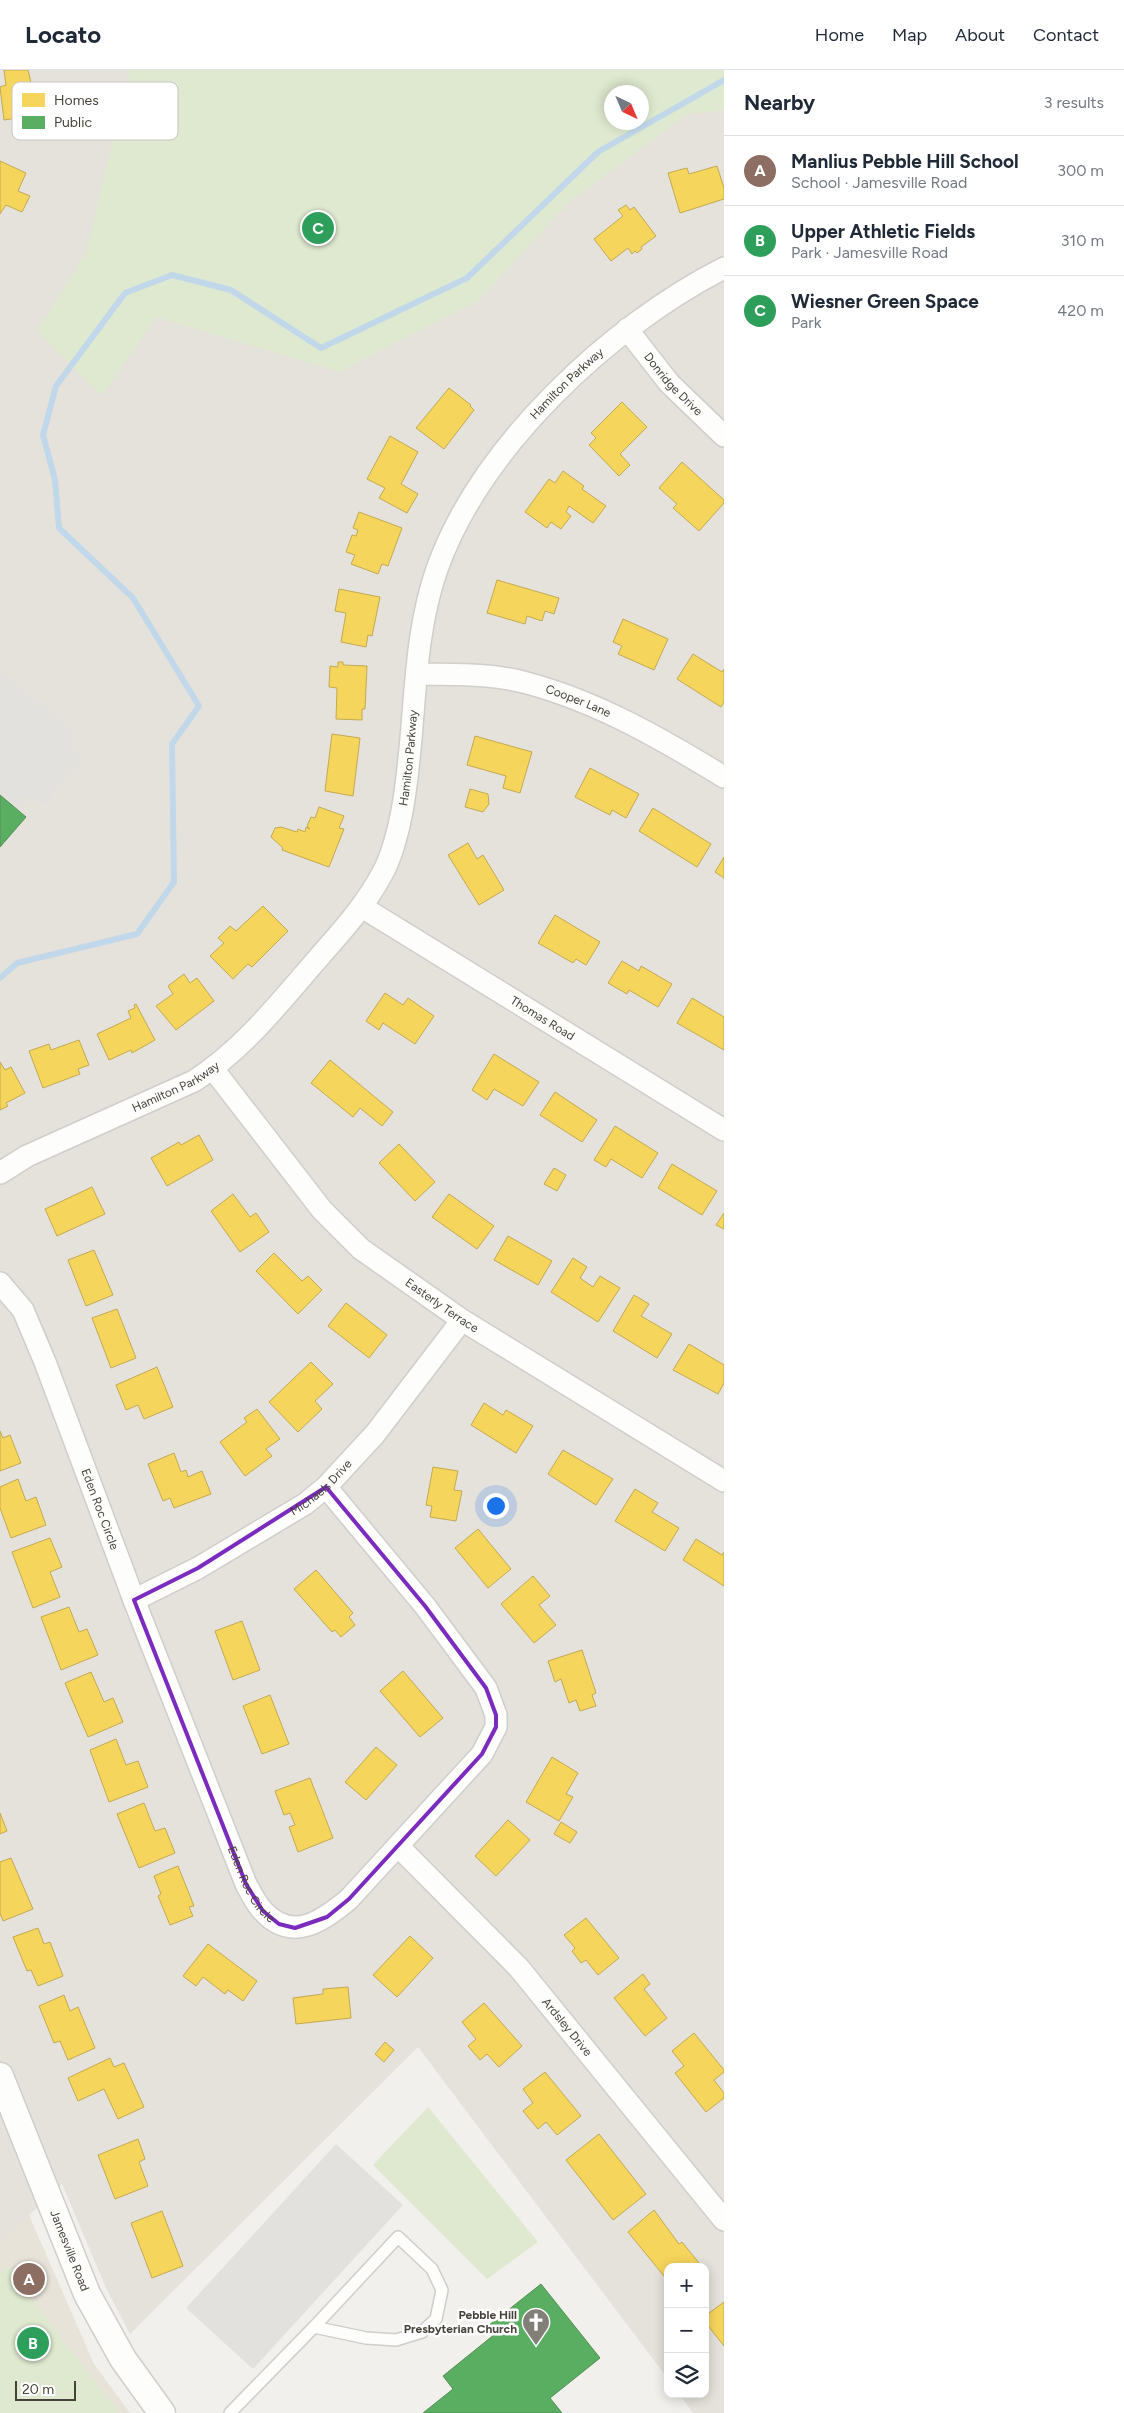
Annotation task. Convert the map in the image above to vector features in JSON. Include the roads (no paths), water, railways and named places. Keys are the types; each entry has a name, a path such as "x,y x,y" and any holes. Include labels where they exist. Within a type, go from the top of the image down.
{"street":[{"name":"Hamilton Parkway","path":"0,1173 27,1156 194,1081 213,1069 254,1033 362,907 384,872 402,812 425,612 438,568 463,513 501,456 535,415 627,329 692,284 724,268"},
{"name":"Donridge Drive","path":"627,329 669,383 724,436"},
{"name":"Cooper Lane","path":"417,674 487,676 527,682 596,707 622,719 665,740 724,777"},
{"name":"Thomas Road","path":"362,907 724,1130"},
{"name":"Easterly Terrace","path":"213,1069 322,1210 361,1249 462,1320 724,1481"},
{"name":"Eden Roc Circle","path":"0,1283 23,1310 45,1362 134,1600 246,1884 263,1911 279,1924 295,1928 315,1923 327,1917 348,1899 482,1754 496,1727 496,1715 486,1688 436,1621 326,1487"},
{"name":"Michaels Drive","path":"134,1600 198,1568 305,1504 326,1487 375,1434 462,1320"},
{"name":"Ardsley Drive","path":"398,1846 519,1968 724,2220"},
{"name":"Jamesville Road","path":"0,2076 87,2294 123,2359 162,2413"}],"lane":[{"path":"230,2413 398,2237 432,2269 442,2290 436,2319 422,2332 396,2340 366,2338 314,2327"}],"waterway":[{"path":"0,978 17,963 137,934 174,882 172,744 199,706 133,598 59,528 55,480 43,435 56,386 125,293 172,275 231,290 321,348 467,278 598,152 724,80"}],"place":[{"name":"Wiesner Green Space","path":"318,228"},
{"name":"Manlius Pebble Hill School","path":"29,2279"},
{"name":"Upper Athletic Fields","path":"33,2343"},
{"name":"Pebble Hill Presbyterian Church","path":"536,2346"}]}
